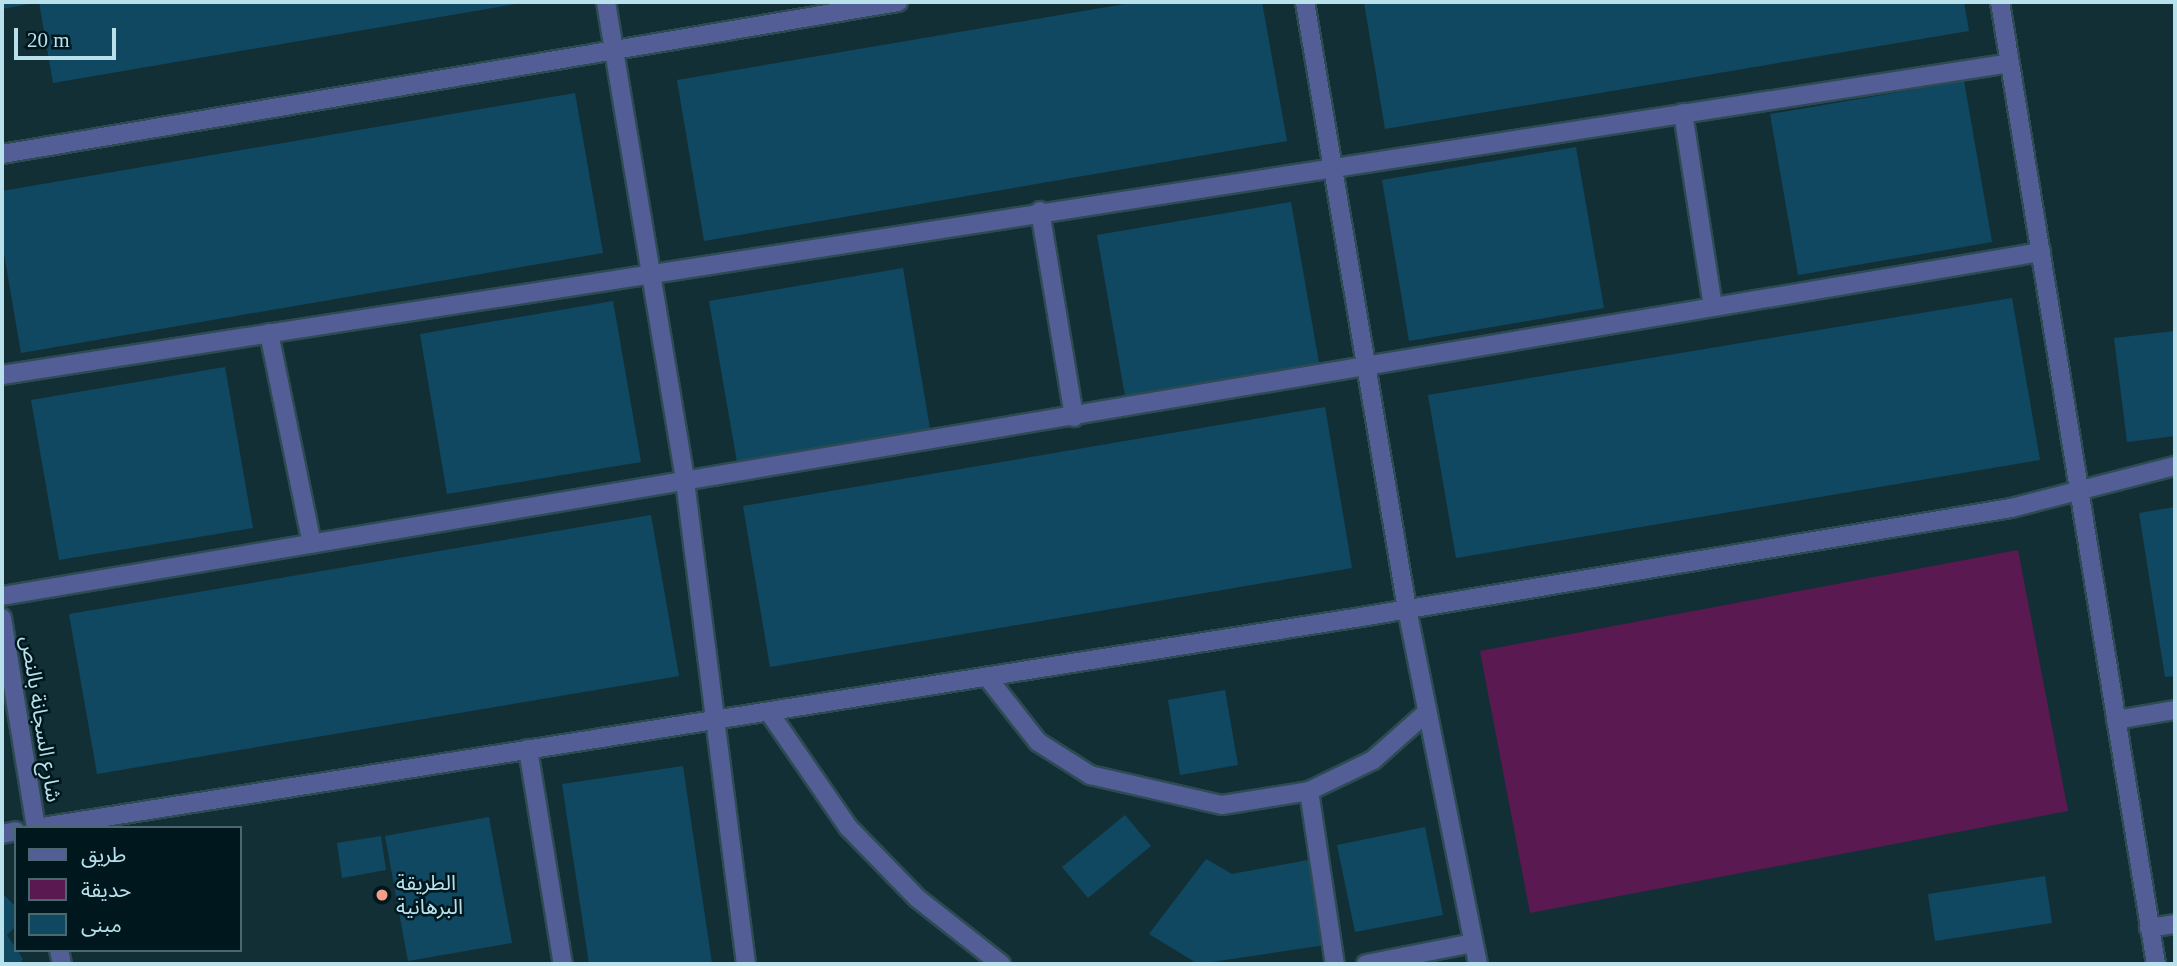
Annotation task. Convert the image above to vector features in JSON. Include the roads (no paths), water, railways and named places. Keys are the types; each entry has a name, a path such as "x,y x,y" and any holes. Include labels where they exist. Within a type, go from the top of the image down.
{"street":[{"path":"606,2 685,481 713,722 746,964"},
{"path":"2,154 898,2"},
{"path":"1304,2 1407,609 1478,964"},
{"path":"2000,2 2077,494 2156,964"},
{"path":"2,375 649,271 2010,63"},
{"path":"1684,113 1713,307"},
{"path":"1040,211 1074,417"},
{"path":"2,596 2041,252"},
{"path":"269,333 312,544"},
{"path":"49,826 713,722 1407,609 2077,494 2175,466"},
{"name":"شارع السجانة بالنص","path":"2,618 36,826"},
{"path":"987,677 1038,742 1090,775 1222,805 1308,790 1373,760 1427,712"},
{"path":"2116,720 2175,709"},
{"path":"769,712 858,837 917,898 1001,964"},
{"path":"528,750 563,964"},
{"path":"1308,790 1335,964"},
{"path":"2150,928 2175,924"},
{"path":"1366,964 1473,943"}],"place":[{"name":"الطريقة البرهانية","path":"382,895"}]}
